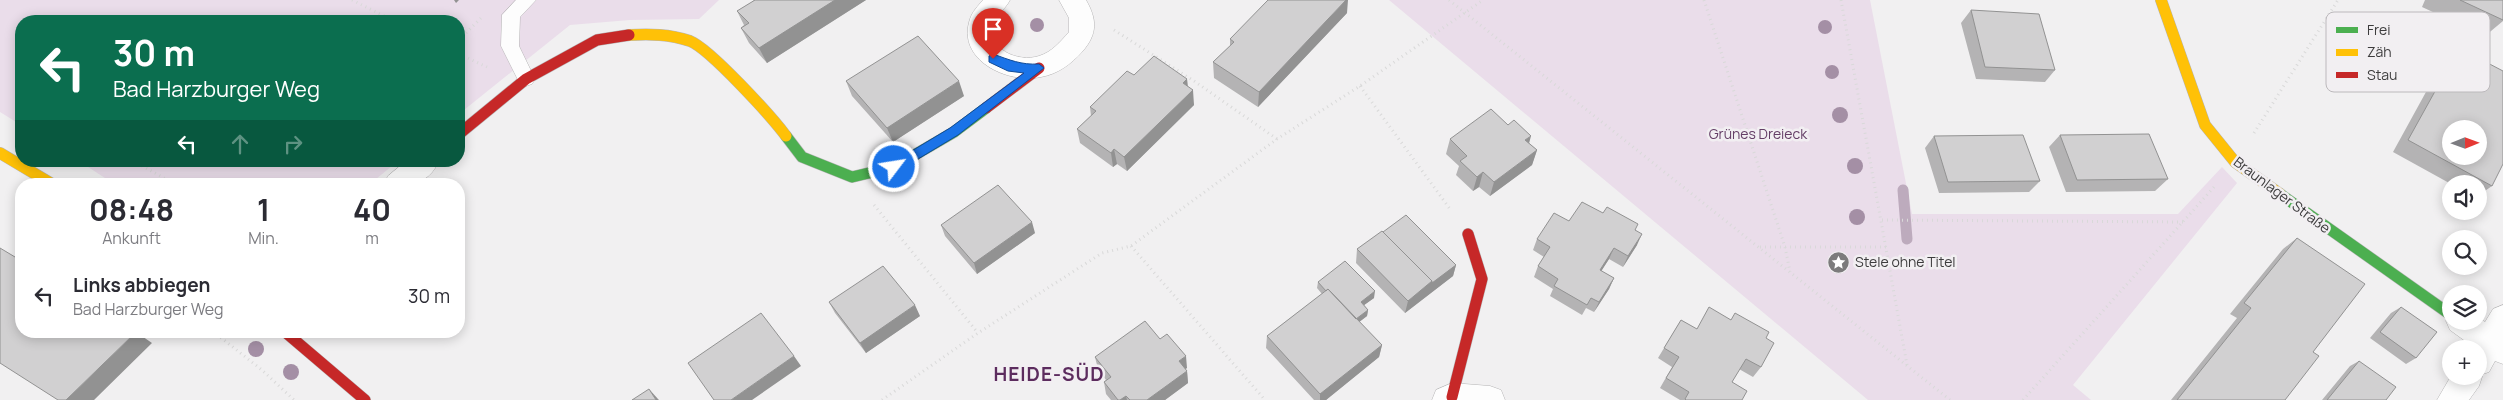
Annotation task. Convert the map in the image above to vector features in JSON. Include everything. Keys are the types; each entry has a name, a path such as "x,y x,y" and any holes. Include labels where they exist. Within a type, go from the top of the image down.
{"street":[{"path":"997,0 987,9 980,22 980,37 984,47 993,59 1008,66 1026,69 1039,68 1056,62 1070,52 1082,34 1083,20 1075,3"},
{"name":"Braunlager Straße","path":"2161,0 2205,125 2235,162 2442,309"},
{"path":"465,129 526,79 597,40 632,34 656,34 692,42 715,61 774,120 802,157 852,177 894,167 954,132 1039,68"},
{"path":"0,153 15,162"},
{"path":"23,167 42,178"},
{"path":"405,178 419,167"},
{"path":"1468,234 1482,279 1449,398 1490,400"},
{"path":"2474,330 2494,343"},
{"path":"292,338 365,400"},
{"path":"2452,400 2463,385"}],"lane":[{"path":"526,79 510,46 511,15 527,0"}],"path":[{"path":"352,0 382,15"},
{"path":"1449,0 1950,400"},
{"path":"882,400 890,398 978,333 1102,253 1130,246 1277,140 1360,86 1483,0"},
{"path":"1704,0 1785,247 1790,272"},
{"path":"1841,0 1907,365"},
{"path":"2330,12 2338,0"},
{"path":"1075,3 1194,81 1277,140"},
{"path":"2024,400 2235,162 2326,19"},
{"path":"1360,86 1468,234"},
{"path":"144,167 164,178"},
{"path":"852,177 978,333"},
{"path":"1882,220 2183,222"},
{"path":"1130,246 1264,400"},
{"path":"1759,247 1887,247"},
{"path":"221,338 262,370 294,400"}],"green space":[{"path":"0,0 719,0 699,19 630,20 570,25 465,109 465,15 15,15 15,121 0,112"},
{"name":"Grünes Dreieck","path":"1389,0 1870,0 1912,214 2178,214 2222,167 2237,183 2073,385 2091,400 1868,400"},
{"path":"88,167 391,167 377,178 105,178"}],"building":[{"path":"755,0 835,0 759,48 741,28 749,23 737,11"},
{"path":"1268,0 1346,0 1259,92 1213,62 1234,42 1230,39"},
{"path":"2460,0 2503,0 2503,20 2490,14 2490,12 2486,12"},
{"path":"1971,10 2039,14 2055,70 1985,67"},
{"path":"918,36 959,81 887,128 846,81"},
{"path":"1154,56 1187,79 1183,83 1193,90 1124,157 1114,149 1111,153 1077,129 1096,111 1090,107 1127,71 1134,75"},
{"path":"2490,64 2503,71 2503,164 2492,186 2487,183 2487,175 2472,175 2454,165 2488,165 2488,120 2442,120 2442,159 2408,140 2435,92 2490,92"},
{"path":"1491,109 1508,125 1514,120 1531,136 1525,140 1537,150 1494,182 1483,172 1477,177 1460,161 1467,156 1450,139"},
{"path":"2149,134 2168,179 2077,180 2060,135"},
{"path":"2023,135 2040,181 1948,182 1934,136"},
{"path":"998,185 1032,222 974,263 941,225"},
{"path":"1582,202 1603,213 1607,207 1638,224 1635,230 1642,234 1628,256 1614,248 1600,270 1614,278 1599,302 1591,298 1587,305 1554,286 1558,279 1538,266 1550,247 1537,239 1554,213 1569,221"},
{"path":"1406,215 1456,265 1432,283 1383,232"},
{"path":"1382,231 1432,281 1408,301 1357,249"},
{"path":"2297,238 2365,284 2313,352 2319,356 2285,400 2177,400 2251,308 2244,303"},
{"path":"0,248 15,257 15,338 130,338 66,400 58,400 0,363"},
{"path":"1345,261 1375,291 1361,302 1368,310 1356,319 1328,289 1326,291 1318,282"},
{"path":"883,266 915,305 860,343 829,302"},
{"path":"1328,289 1382,345 1320,394 1267,336"},
{"path":"1709,307 1731,320 1735,313 1769,332 1766,338 1774,343 1761,367 1746,359 1732,382 1747,391 1742,400 1686,400 1689,392 1666,378 1679,357 1664,348 1681,320 1697,329"},
{"path":"2401,307 2437,332 2416,358 2380,332"},
{"path":"761,313 794,356 731,400 714,400 688,363"},
{"path":"1145,321 1160,339 1167,334 1186,356 1179,361 1187,371 1147,400 1130,400 1126,396 1118,400 1104,382 1111,377 1095,357"},
{"path":"2359,361 2396,387 2386,400 2327,400"},
{"path":"649,389 656,400 632,400"}],"waterway":[{"path":"1903,190 1907,239"}],"traffic: fast":[{"path":"786,136 802,157 852,177 894,167 954,132 986,108"},
{"path":"2280,194 2442,309"}],"traffic: slow":[{"path":"2161,0 2205,125 2235,162 2280,194"},
{"path":"629,35 663,34 692,42 715,61 774,120 786,136"},
{"path":"0,153 15,162"},
{"path":"23,167 42,178"}],"traffic: jam":[{"path":"465,129 526,79 597,40 629,35"},
{"path":"986,108 1039,68"},
{"path":"1452,397 1482,279 1468,234"},
{"path":"292,338 365,400"}],"place":[{"name":"Stele ohne Titel","path":"1839,262"}],"district":[{"name":"HEIDE-SÜD","path":"1049,374"}],"route":[{"path":"894,167 954,132 1039,68 1026,69 1008,66 993,59"}]}
